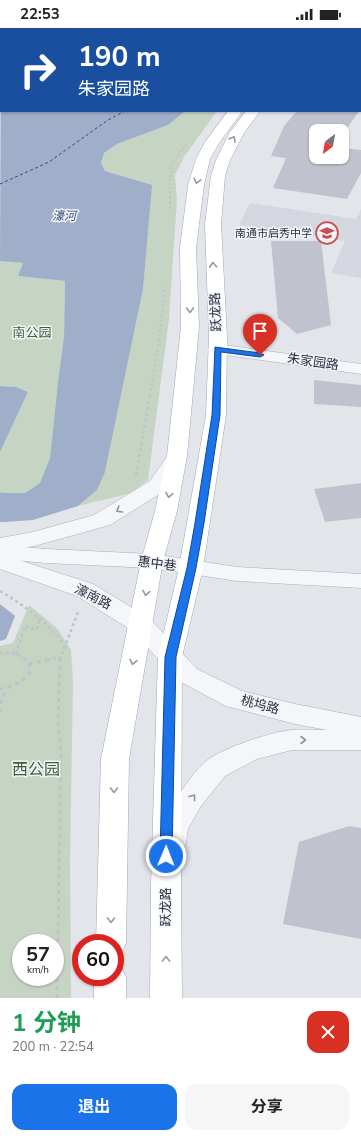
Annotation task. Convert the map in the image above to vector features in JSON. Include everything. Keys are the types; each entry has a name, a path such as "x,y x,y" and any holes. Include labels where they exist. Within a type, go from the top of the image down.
{"main road":[{"name":"跃龙路","path":"111,934 115,759 152,561 166,511 177,456 190,327 188,248 196,185 203,160 212,142 225,123 235,112"},
{"name":"跃龙路","path":"166,998 166,886 170,657 192,568 216,415 217,349 213,224 218,176 230,143 252,112"},
{"path":"110,986 110,998"}],"street":[{"name":"朱家园路","path":"217,349 361,369"},
{"path":"0,545 34,540 102,520 158,485 177,456"},
{"name":"惠中巷","path":"0,552 46,556 152,561 237,574 361,581"},
{"name":"濠南路","path":"0,561 86,590 140,624 170,657"},
{"name":"桃坞路","path":"170,657 188,675 235,699 295,714 361,727"},
{"path":"166,886 174,828 191,798 215,769 249,751 292,740 361,740"}],"path":[{"path":"169,216 171,165 191,138"},
{"path":"135,482 140,443 158,346 166,284"},
{"path":"57,998 60,753 58,722 60,658 86,590"},
{"path":"0,591 13,598 51,628 65,646"},
{"path":"16,654 25,626 36,630 40,619"},
{"path":"0,653 16,654 26,659 29,664 28,676 17,686 0,689"},
{"path":"29,664 60,658"},
{"path":"0,712 2,697 8,688"}],"shaded area":[{"name":"南通市启秀中学","path":"250,203 356,219 361,209 361,278 331,273 345,241 239,225"}],"green space":[{"path":"184,112 216,112 184,157 175,175 177,199 169,319 148,480 131,493 78,506 97,490 105,472 143,289 151,185 105,171 101,163 104,153 117,144 168,125"},
{"name":"南公园","path":"0,261 24,263 18,276 65,281 64,337 50,458 40,483 25,493 0,492 0,452 28,392 16,387 0,386"},
{"name":"西公园","path":"29,605 58,629 71,650 73,681 70,860 71,998 0,998 0,646 13,643"}],"water":[{"name":"濠河","path":"1,112 184,112 168,125 117,144 104,153 101,163 105,171 152,185 143,289 105,472 97,490 78,506 33,520 0,522 0,492 25,493 40,483 50,458 64,337 65,281 18,276 23,263 0,261"},
{"path":"0,386 16,387 28,392 0,452"},
{"path":"0,604 15,616 6,639 0,641"}],"building":[{"path":"296,112 358,112 349,126 349,124 309,124 309,164 349,164 349,149 361,150 361,173 347,199 273,188 286,158 271,156 284,126"},
{"path":"271,241 321,241 331,325 297,334 278,318"},
{"path":"314,380 361,385 361,407 314,404"},
{"path":"361,483 361,518 325,522 314,489"},
{"path":"349,826 361,828 361,939 283,924 299,842"}],"ferry route":[{"path":"0,184 49,162 108,120 123,112"}],"place":[{"name":"南通市启秀中学","path":"327,233"}],"route":[{"path":"166,856 170,657 192,568 200,523 216,415 217,349 260,355"}]}
